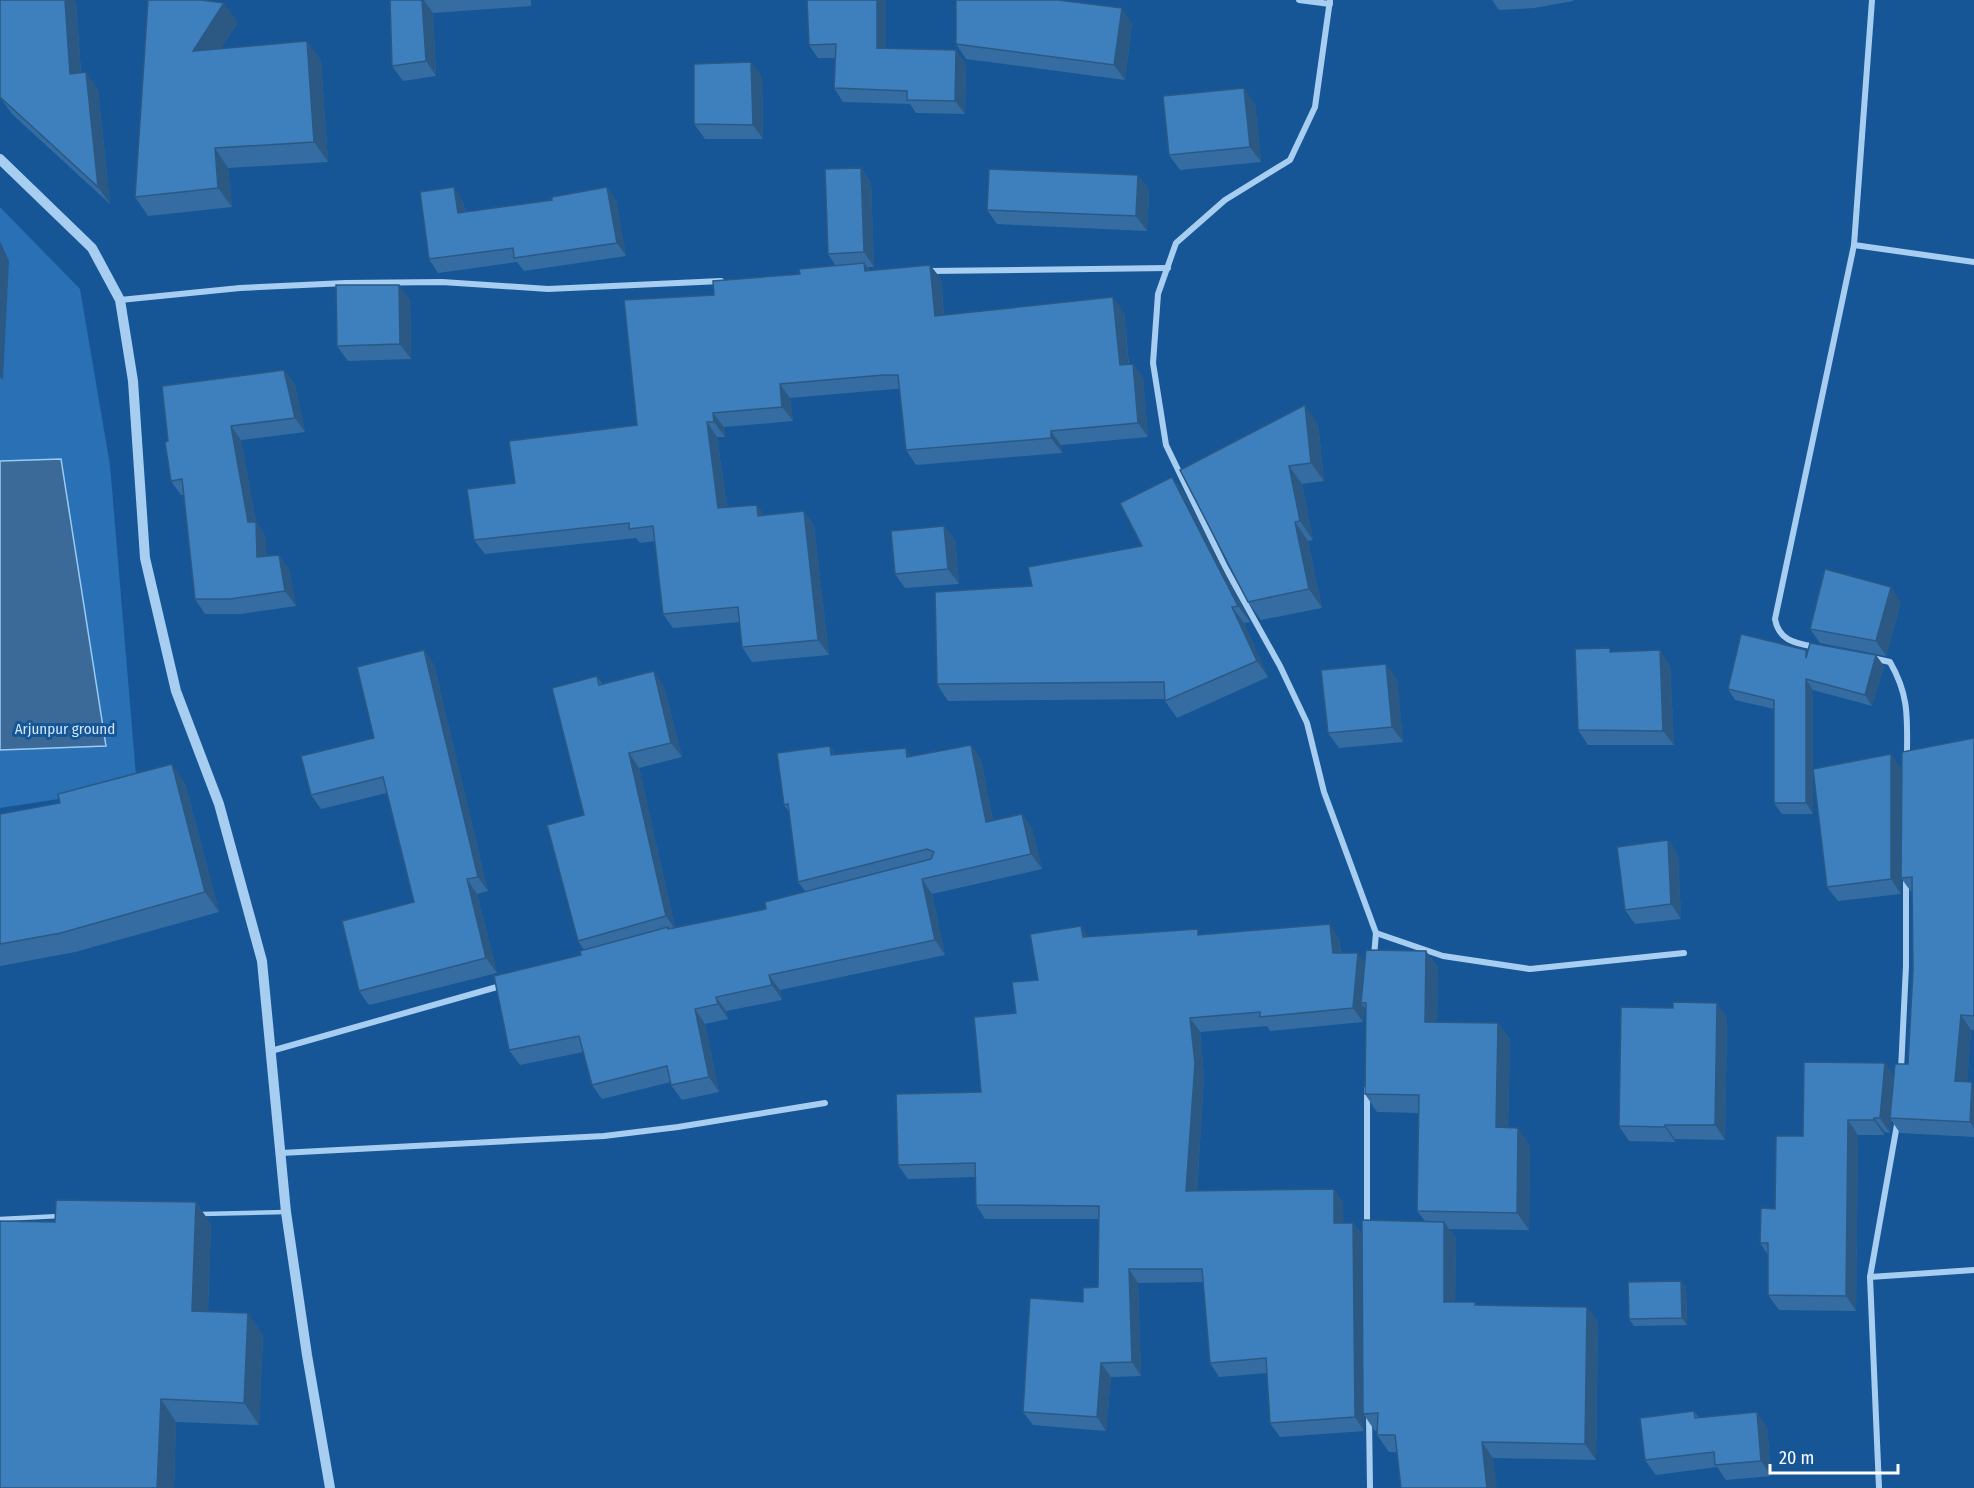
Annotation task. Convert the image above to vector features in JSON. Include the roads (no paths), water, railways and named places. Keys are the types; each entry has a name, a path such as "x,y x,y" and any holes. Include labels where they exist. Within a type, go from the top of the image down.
{"street":[{"path":"1299,0 1330,2 1315,108 1290,160 1225,200 1176,243 1158,294 1153,363 1166,445 1225,567 1280,666 1307,723 1324,792 1376,933 1373,966"},
{"path":"1824,649 1791,643 1778,632 1775,619 1854,245 1872,0"},
{"path":"0,159 92,248 120,300 133,381 145,558 176,691 219,804 262,961 286,1212 330,1488"},
{"path":"1854,245 1974,262"},
{"path":"922,271 1168,268"},
{"path":"120,300 240,288 346,283 442,282 548,289 732,281"},
{"path":"1868,658 1890,662 1903,685 1907,711 1907,769"},
{"path":"1900,1082 1906,966 1906,873"},
{"path":"1376,933 1443,956 1530,969 1684,953"},
{"path":"271,1052 510,984"},
{"path":"1367,1077 1367,1239"},
{"path":"281,1153 604,1136 678,1127 825,1103"},
{"path":"1879,1488 1870,1277 1899,1106"},
{"path":"1870,1277 1974,1270"},
{"path":"1369,1405 1370,1488"}],"lane":[{"path":"193,1214 286,1212"},
{"path":"0,1219 62,1216"}],"park label":[{"name":"Arjunpur ground","path":"65,729"}]}
